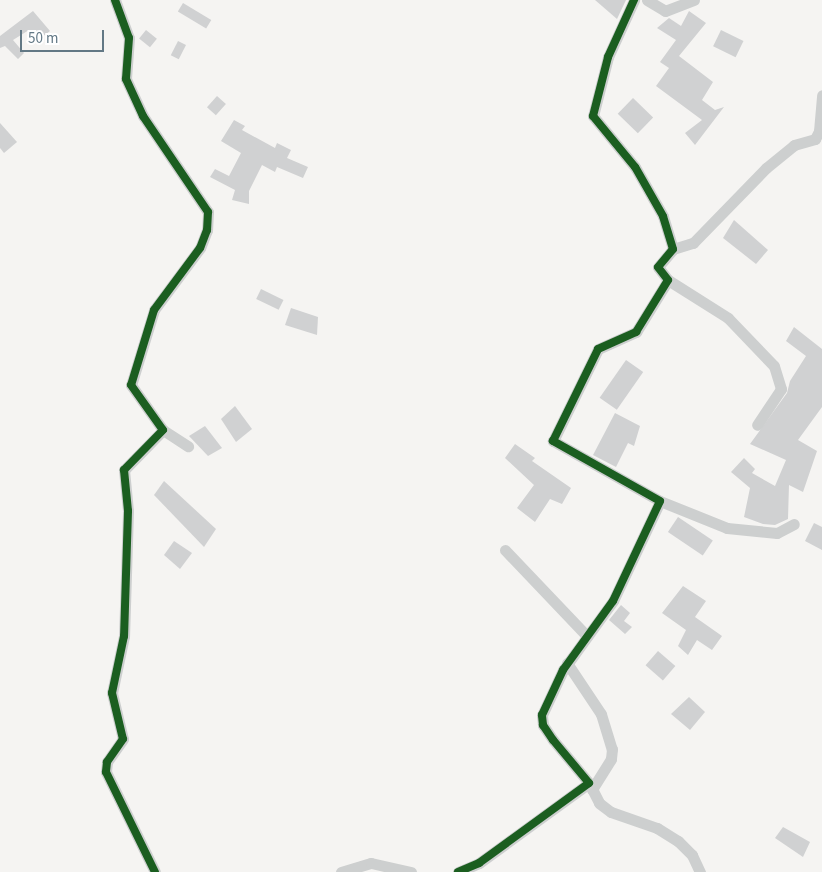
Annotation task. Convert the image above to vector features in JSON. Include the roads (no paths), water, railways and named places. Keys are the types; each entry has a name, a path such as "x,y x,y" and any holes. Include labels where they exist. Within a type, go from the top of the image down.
{"street":[{"path":"115,0 129,38 126,79 143,116 208,212 207,230 200,248 154,310 131,385 163,430 188,446"},
{"path":"634,0 608,57 593,116 656,199 673,248"},
{"path":"647,0 665,11 694,0"},
{"path":"757,425 781,389 774,366 728,318 668,280 658,267 673,248 693,243 766,168 794,145 814,139 819,131 822,95"},
{"path":"668,280 636,332 598,349 553,441 660,501 727,528 777,534 794,524"},
{"path":"155,872 106,772 107,762 123,739 112,693 124,636 128,504 124,470 163,430"},
{"path":"660,501 612,600 567,664 541,721 590,786 598,803 611,812 657,828 678,841 692,855 700,872"},
{"path":"506,550 586,635"},
{"path":"458,872 479,863 590,786 612,759 612,749 594,701 567,664"},
{"path":"341,872 371,863 411,872"}]}
